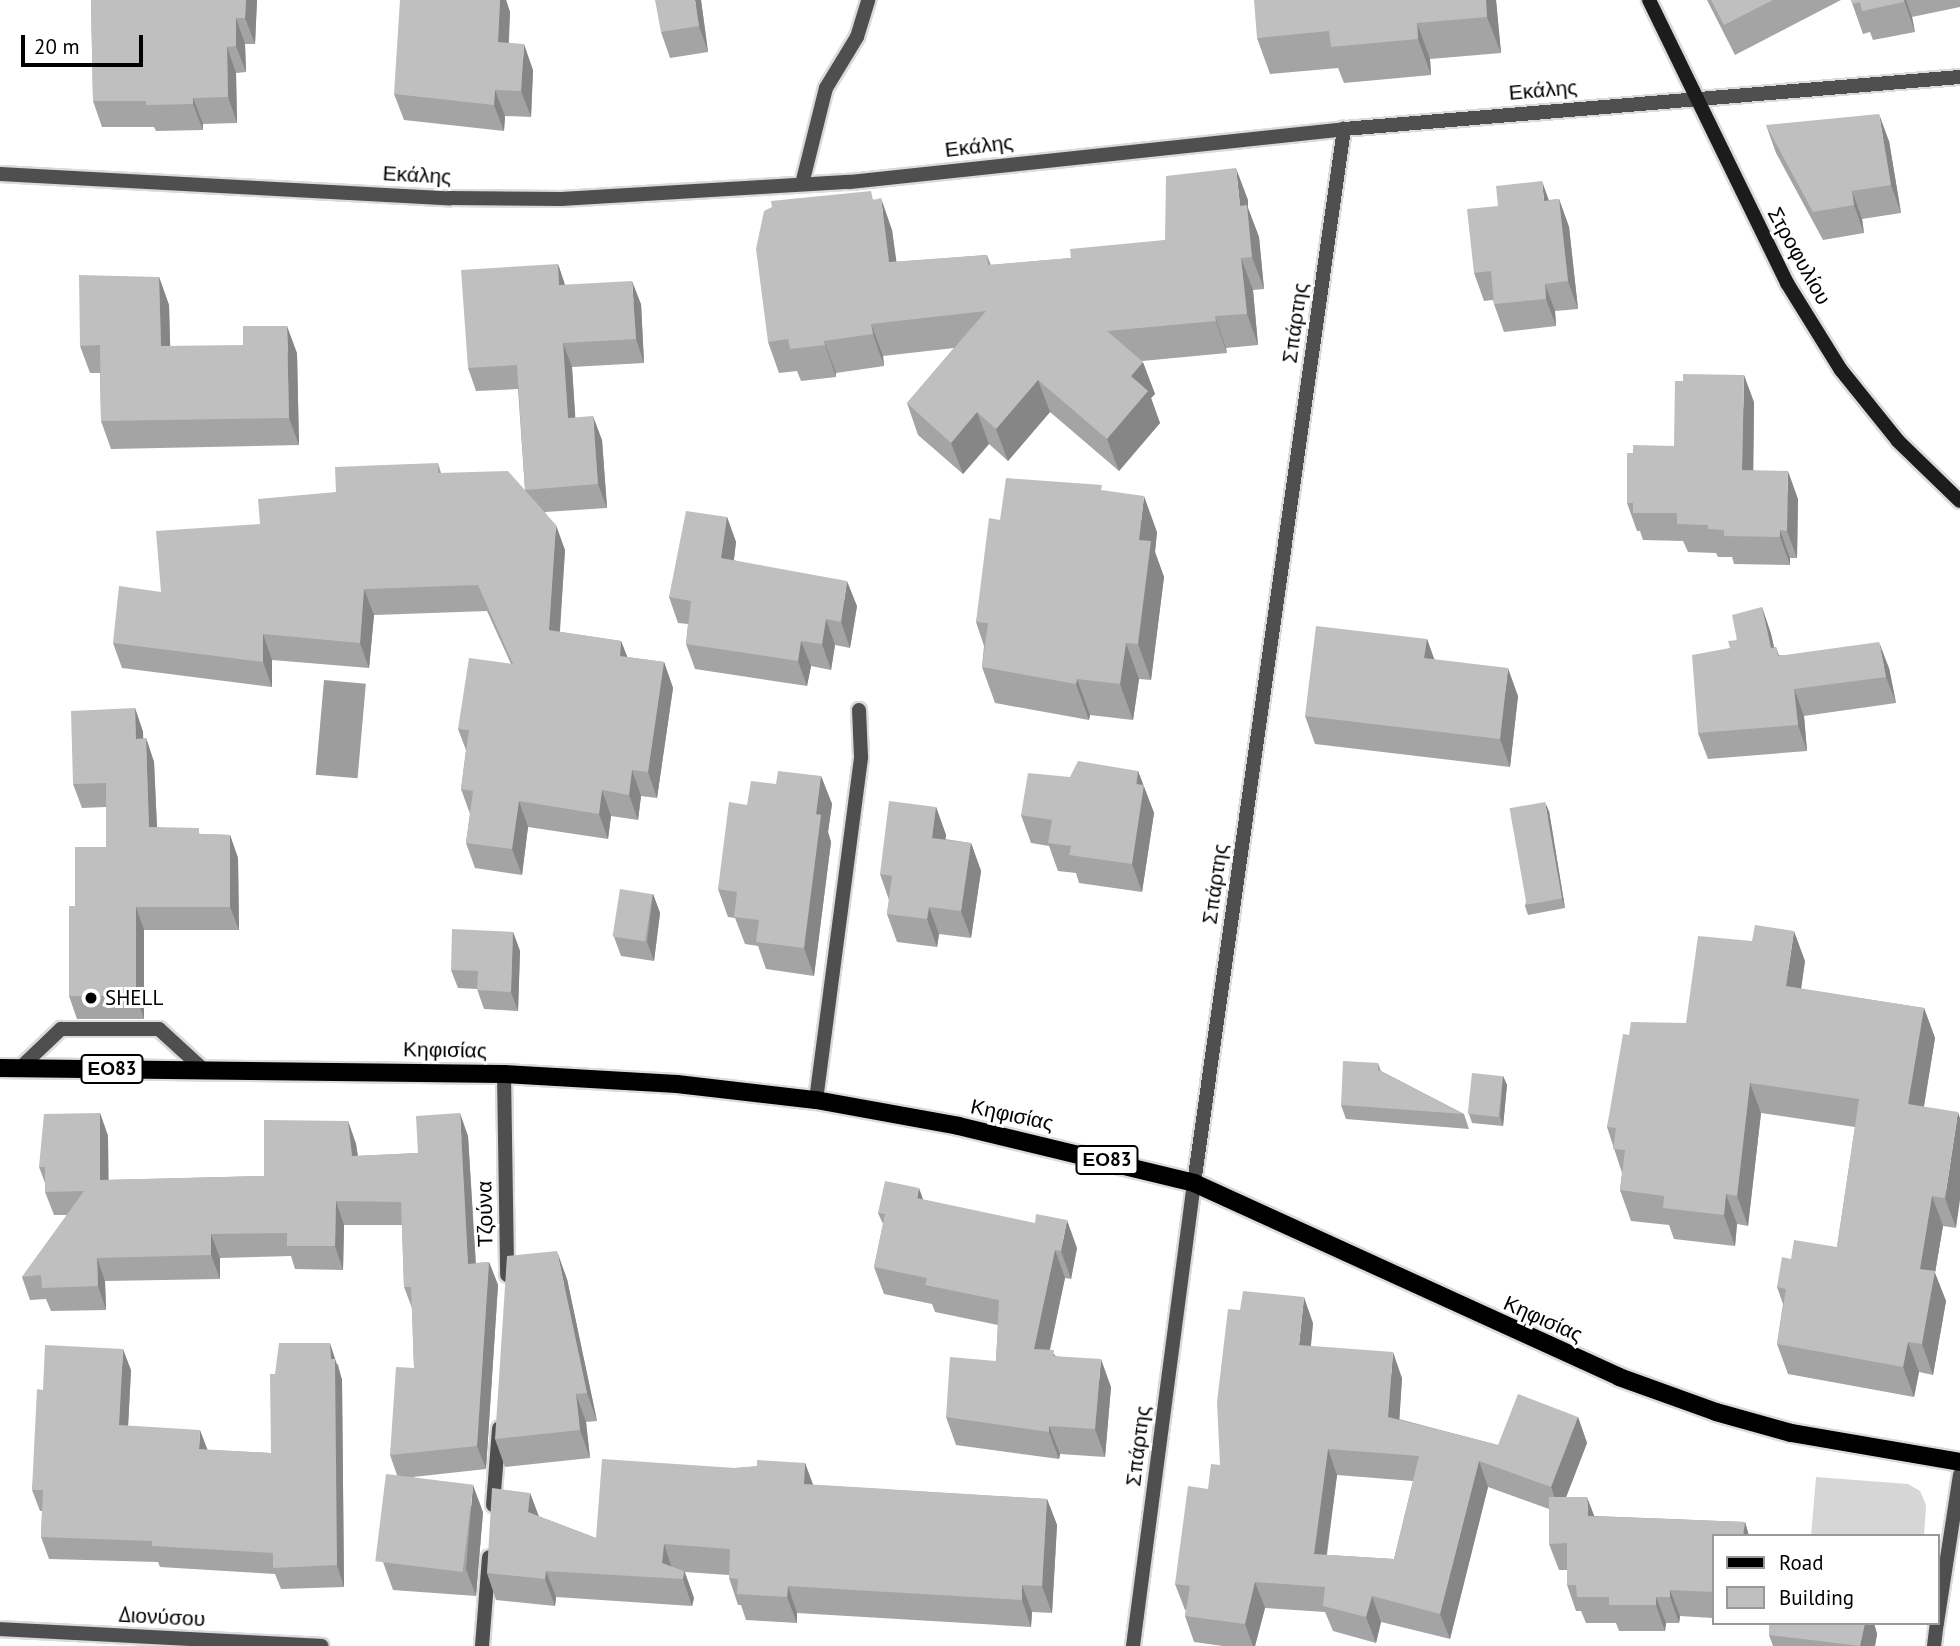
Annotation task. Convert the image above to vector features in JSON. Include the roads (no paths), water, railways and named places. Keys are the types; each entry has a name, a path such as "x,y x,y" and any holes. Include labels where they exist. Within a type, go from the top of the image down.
{"main road":[{"name":"Κηφισίας","path":"0,1068 504,1074 677,1084 816,1100 959,1126 1194,1182 1619,1377 1791,1433 1960,1462"}],"street":[{"path":"802,184 826,89 857,37 868,0"},
{"name":"Στροφυλίου","path":"1649,0 1787,283 1841,370 1898,441 1960,501"},
{"name":"Εκάλης","path":"0,174 450,198 561,200 802,184 1344,129 1960,77"},
{"name":"Σπάρτης","path":"1133,1646 1194,1182 1344,129"},
{"path":"816,1100 861,757 859,710"},
{"path":"20,1068 61,1029 159,1030 205,1071"},
{"name":"Τζούνα","path":"504,1074 508,1294"},
{"path":"482,1646 500,1416"},
{"path":"1939,1610 1960,1475"},
{"path":"1934,1646 1937,1625"},
{"name":"Διονύσου","path":"0,1629 321,1646"}],"place":[{"name":"SHELL","path":"91,998"}]}
